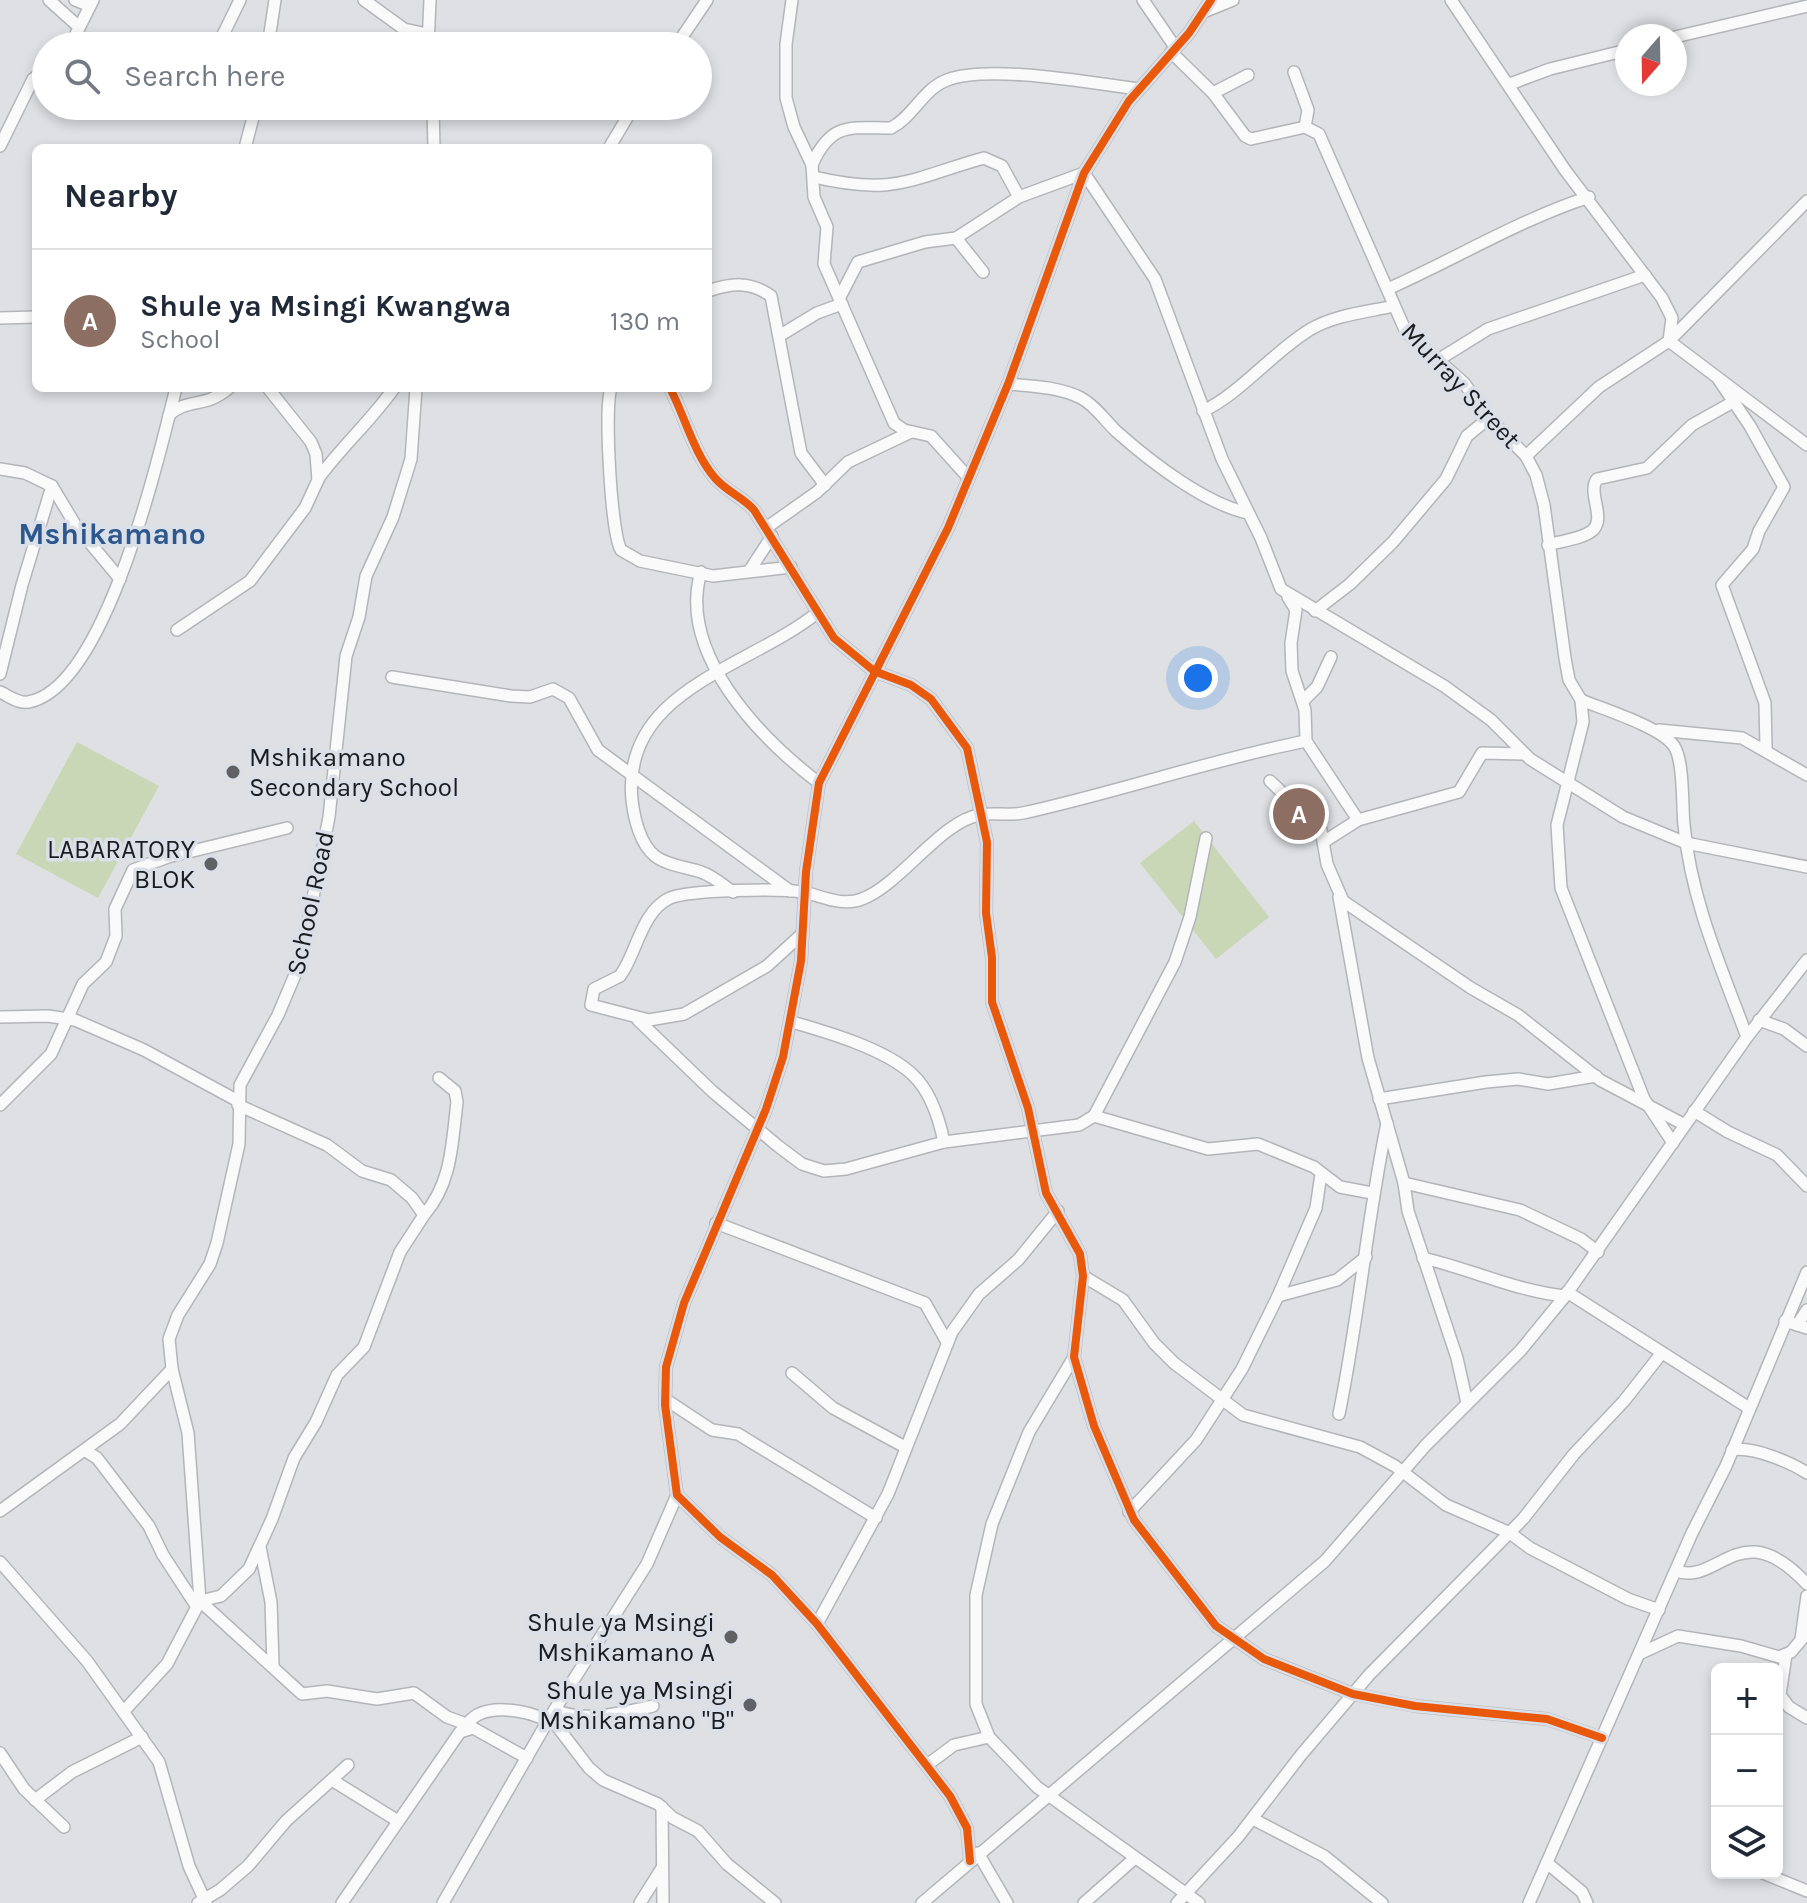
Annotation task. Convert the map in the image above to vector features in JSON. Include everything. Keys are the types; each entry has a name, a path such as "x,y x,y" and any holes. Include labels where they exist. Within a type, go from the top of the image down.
{"street":[{"path":"49,0 79,27"},
{"path":"75,0 92,3 77,32"},
{"path":"224,32 240,0"},
{"path":"270,32 275,0"},
{"path":"364,0 411,32"},
{"path":"428,32 430,0"},
{"path":"685,32 707,0"},
{"path":"792,0 786,44 786,98 794,127 813,171 814,197 827,227 824,264 871,367 885,409 894,423 911,432 931,436 967,476"},
{"path":"1143,0 1173,49 1213,93 1240,131 1251,139 1305,127 1308,110 1294,72"},
{"path":"443,1903 551,1716 647,1564 677,1495 665,1399 666,1367 676,1329 716,1223 758,1129 792,1022 804,893 819,783 937,552 1008,384 1084,173 1138,89 1208,5 1233,0"},
{"path":"1451,0 1565,170 1589,197 1645,275 1672,318 1669,341"},
{"path":"1687,34 1807,6"},
{"path":"1510,84 1550,69 1615,53"},
{"path":"813,171 824,145 840,131 864,124 891,128 934,87 966,75 996,75 1138,89"},
{"path":"1213,93 1248,75"},
{"path":"0,146 32,81"},
{"path":"246,144 252,120"},
{"path":"433,120 434,144"},
{"path":"611,144 626,120"},
{"name":"Murray Street","path":"1305,127 1319,134 1390,288 1394,306 1414,342 1464,383 1489,418 1526,456 1541,490 1569,680 1581,700 1583,722 1556,831 1561,888 1647,1105"},
{"path":"813,171 855,186 908,184 984,158 1002,166 1019,197"},
{"path":"779,336 841,300 858,262 925,242 956,238 1019,197 1084,173"},
{"path":"1084,173 1155,279 1203,411 1277,584 1296,610 1291,643 1292,671 1296,691 1303,701 1306,741 1358,820"},
{"path":"1390,288 1453,260 1494,235 1589,197"},
{"path":"1526,456 1599,387 1669,341 1807,201"},
{"path":"956,238 983,272"},
{"path":"1438,360 1488,329 1645,275"},
{"path":"712,290 742,284 758,287 771,296 801,453 825,485"},
{"path":"1203,411 1222,400 1311,328 1337,318 1394,306"},
{"path":"0,318 32,317"},
{"path":"1669,341 1807,445"},
{"path":"1719,380 1782,479 1784,487 1759,531 1753,549 1722,585 1765,703 1766,748"},
{"path":"1008,384 1078,396 1090,403 1122,437 1191,487 1220,506 1248,513"},
{"path":"0,692 24,703 42,698 58,687 92,635 131,553 175,392"},
{"path":"169,416 183,404 216,399 224,392"},
{"path":"271,392 311,442 316,454 318,480"},
{"path":"177,630 250,581 305,508 318,480 339,449 374,416 391,392"},
{"name":"School Road","path":"198,1604 188,1433 172,1369 169,1339 172,1327 210,1264 217,1243 239,1144 240,1085 278,1015 300,963 329,817 346,656 359,617 366,576 393,517 411,459 416,392"},
{"path":"610,392 606,403 606,425 616,542 627,557 721,576 791,567"},
{"path":"672,392 714,477 746,501 769,532 817,613 845,650 874,671 893,676 921,692 960,735 972,768 987,842 986,913 992,958 992,1002 1035,1132 1043,1184 1080,1254 1083,1276 1074,1357 1094,1426 1129,1512 1216,1626 1233,1641 1264,1659 1353,1694 1431,1708 1547,1719 1602,1738"},
{"path":"1548,545 1586,534 1595,527 1598,521 1594,481 1647,468 1692,425 1733,402"},
{"path":"1315,611 1341,593 1393,542 1446,479 1467,436 1489,418"},
{"path":"750,570 769,532 861,453 911,432"},
{"path":"0,469 25,473 52,486 76,526 120,579"},
{"path":"0,674 22,585 52,486"},
{"path":"701,572 696,590 695,615 718,673 750,721 819,783"},
{"path":"1285,593 1339,621 1444,686 1491,720 1524,754 1623,817 1686,843 1807,867"},
{"path":"733,892 708,875 653,854 637,827 629,772 643,735 658,714 718,673 779,641 817,613"},
{"path":"1303,701 1317,687 1331,657"},
{"path":"392,677 511,696 530,697 553,689 569,698 598,750 790,891"},
{"path":"1581,700 1666,738 1678,756 1686,843 1718,968 1747,1037"},
{"path":"1650,730 1735,736 1766,748 1777,759 1807,775"},
{"path":"1678,756 1693,734"},
{"path":"802,934 767,966 684,1014 659,1020 635,1018 597,1009 590,1001 594,989 620,976 650,914 667,900 683,894 790,891 833,901 863,899 951,831 979,814 1020,814 1175,775 1247,753 1306,741"},
{"path":"1325,841 1358,820 1459,792 1482,753 1524,754"},
{"path":"1270,781 1314,822 1325,841 1327,864 1338,894 1379,1099 1404,1183 1408,1211 1457,1358 1467,1403"},
{"path":"0,1105 50,1056 83,984 103,966 109,956 116,936 115,909 133,870 150,862 287,828"},
{"path":"635,1018 758,1129 802,1164 824,1171 846,1169 944,1142 1079,1125 1094,1116 1175,962 1190,917 1206,838"},
{"path":"1338,894 1343,901 1471,988 1518,1015 1596,1076 1685,1125"},
{"path":"922,1903 974,1857 1052,1796 1325,1561 1467,1403 1521,1350 1566,1294 1759,1020 1807,960"},
{"path":"0,1017 69,1019 144,1050 238,1103 327,1145 362,1171 391,1180 412,1198 424,1215"},
{"path":"1759,1020 1784,1029 1807,1046"},
{"path":"792,1022 837,1036 913,1074 936,1110 944,1142"},
{"path":"1379,1099 1486,1082 1518,1079 1548,1084 1596,1076"},
{"path":"124,1711 167,1664 198,1604 211,1601 236,1585 260,1546 294,1458 316,1422 337,1375 364,1347 400,1252 441,1195 447,1177 457,1102 455,1091 439,1078"},
{"path":"1647,1105 1673,1143"},
{"path":"1694,1111 1728,1132 1777,1155 1807,1186"},
{"path":"1094,1116 1208,1149 1258,1144 1309,1164 1340,1187 1372,1193"},
{"path":"1339,1414 1366,1257 1372,1193 1387,1121"},
{"path":"1129,1512 1190,1447 1222,1401 1278,1296 1316,1208 1321,1174"},
{"path":"1404,1183 1520,1210 1581,1239 1598,1252"},
{"path":"817,1624 876,1518 947,1342 974,1299 1018,1260 1058,1211"},
{"path":"716,1223 925,1303 947,1342"},
{"path":"1278,1296 1337,1280 1366,1257"},
{"path":"1423,1258 1465,1268 1526,1290 1566,1294 1749,1408"},
{"path":"1529,1903 1732,1450 1807,1272"},
{"path":"1083,1276 1123,1300 1154,1343 1222,1401 1252,1419 1300,1428 1357,1446 1446,1505 1510,1533 1530,1548 1619,1595 1659,1610"},
{"path":"1785,1321 1802,1326 1807,1310"},
{"path":"1181,1899 1253,1819 1353,1694 1510,1533 1661,1354"},
{"path":"1074,1357 1018,1457 983,1560 976,1595 976,1704 989,1737 1037,1787 1135,1858 1181,1899 1199,1903"},
{"path":"0,1511 120,1424 172,1369"},
{"path":"792,1373 833,1408 905,1447"},
{"path":"665,1399 712,1430 738,1434 876,1518"},
{"path":"1732,1450 1744,1449 1788,1461 1807,1473"},
{"path":"86,1451 97,1458 144,1519 198,1604 273,1665 302,1694 327,1691 377,1699 414,1693 447,1717 527,1758"},
{"path":"677,1495 720,1537 772,1575 817,1624 959,1810 974,1857 1007,1903"},
{"path":"260,1546 271,1602 273,1665"},
{"path":"1676,1571 1692,1573 1744,1552 1788,1563 1807,1584"},
{"path":"0,1562 46,1609 124,1711 165,1774 177,1832 202,1902 248,1866 286,1821 348,1765"},
{"path":"1807,1596 1804,1636 1786,1655 1780,1695 1784,1702 1807,1718"},
{"path":"1639,1654 1678,1636 1741,1646 1775,1657 1786,1655"},
{"path":"342,1903 466,1726 477,1716 507,1710 589,1718 653,1706"},
{"path":"551,1716 589,1768 603,1780 662,1807 673,1818 698,1831 727,1864 775,1903"},
{"path":"35,1800 72,1772 142,1737"},
{"path":"927,1765 954,1745 989,1737"},
{"path":"0,1753 35,1800 64,1827"},
{"path":"332,1780 398,1821"},
{"path":"662,1807 663,1903"},
{"path":"1253,1819 1324,1856 1382,1903"},
{"path":"1084,1903 1135,1858"},
{"path":"1547,1863 1582,1892 1587,1903"},
{"path":"640,1903 662,1867"},
{"path":"1778,1879 1807,1891"}],"green space":[{"path":"77,742 159,786 98,898 16,854"},
{"path":"1194,821 1269,917 1216,959 1140,863"}],"cycle path":[{"path":"970,1861 967,1828 950,1796 817,1624 772,1575 720,1537 677,1495 665,1405 666,1367 684,1303 766,1109 783,1057 801,961 806,872 819,783 948,528 1008,384 1084,173 1129,101 1189,33 1211,0"},
{"path":"672,392 695,447 708,468 720,483 754,510 834,638 874,671 911,685 931,699 967,748 987,842 986,913 992,958 992,1002 1028,1108 1046,1193 1080,1254 1083,1276 1074,1357 1094,1426 1134,1520 1216,1626 1264,1659 1353,1694 1415,1706 1547,1719 1602,1738"}],"place":[{"name":"Mshikamano Secondary School","path":"233,772"},
{"name":"Shule ya Msingi Kwangwa","path":"1299,814"},
{"name":"LABARATORY BLOK","path":"211,864"},
{"name":"Shule ya Msingi Mshikamano A","path":"731,1637"},
{"name":"Shule ya Msingi Mshikamano \"B\"","path":"750,1705"}],"district":[{"name":"Mshikamano","path":"112,534"}]}
